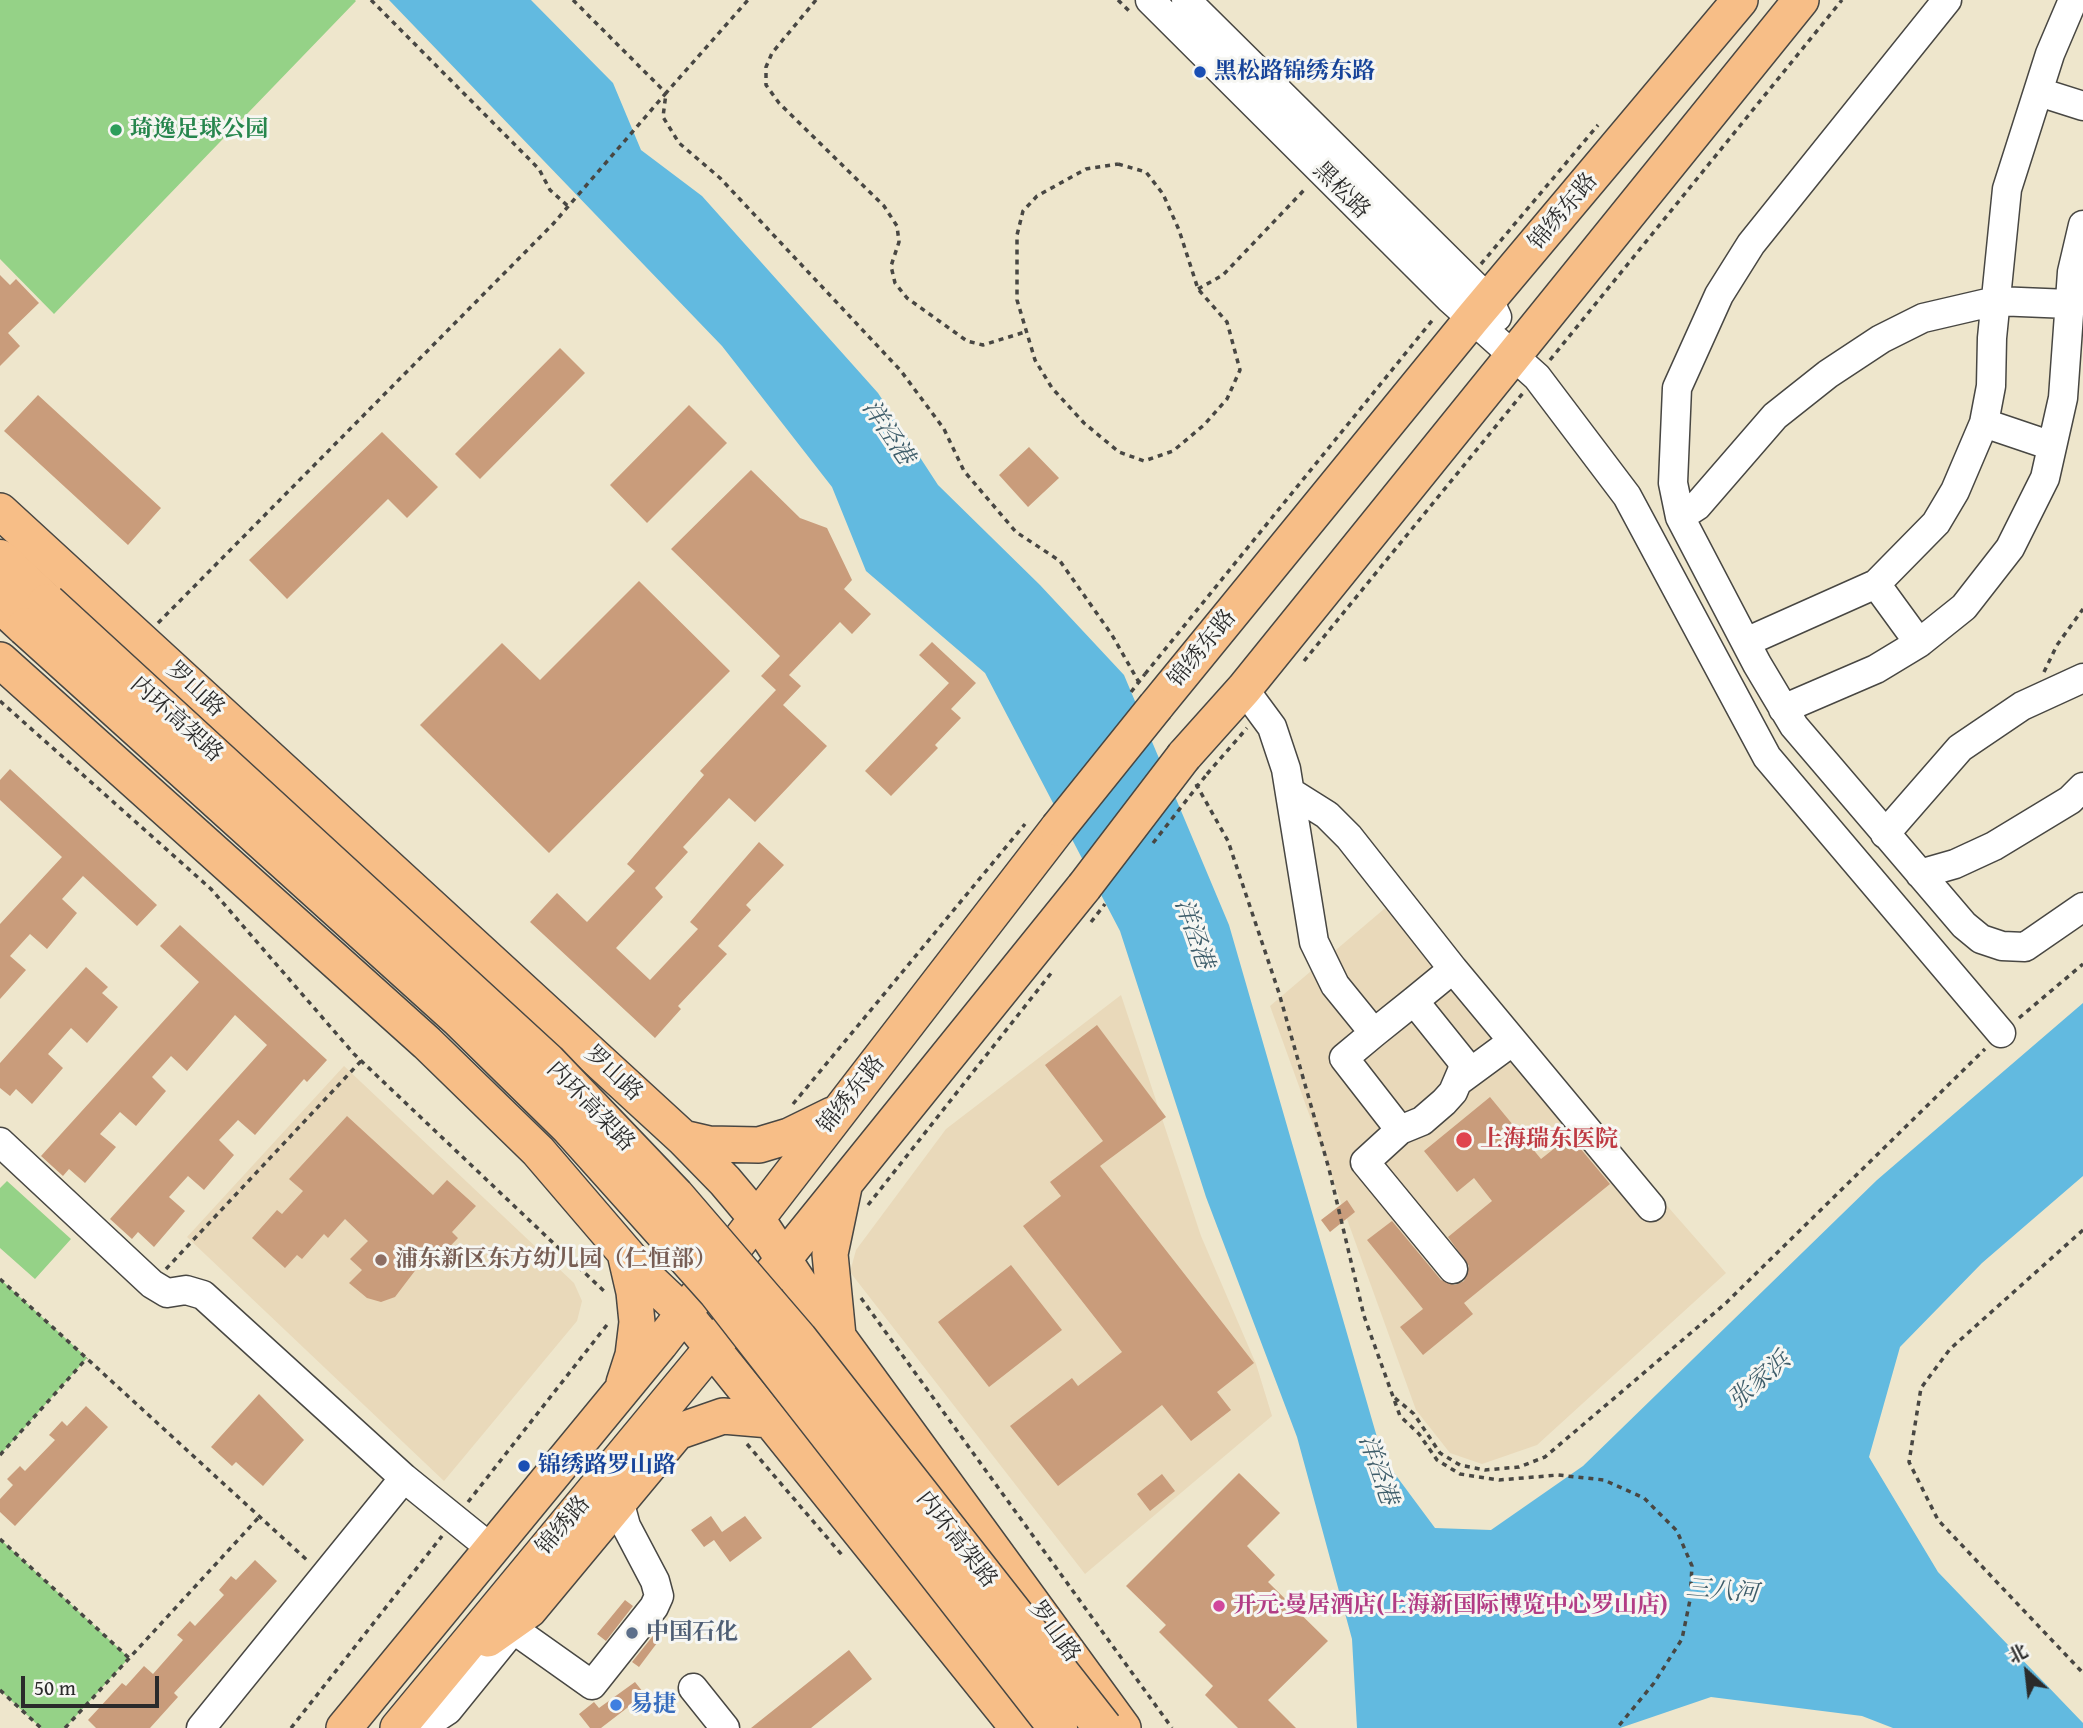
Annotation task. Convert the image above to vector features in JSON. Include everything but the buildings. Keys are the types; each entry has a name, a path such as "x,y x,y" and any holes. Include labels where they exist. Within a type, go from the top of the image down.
{"highway":[{"name":"内环高架路","path":"0,559 25,611 460,1019 570,1127 717,1291 1058,1728"},
{"name":"内环高架路","path":"25,611 547,1062 675,1196 798,1339 1103,1728"}],"main road":[{"name":"锦绣东路","path":"684,1313 1058,828 1151,701 1740,0"},
{"path":"783,1259 1084,887 1189,768 1244,690 1526,365 1801,0"},
{"name":"罗山路","path":"0,511 682,1138 757,1219 838,1336 1124,1728"},
{"path":"0,660 427,1043 538,1151 625,1253 684,1313 1018,1728"},
{"path":"682,1138 709,1144 759,1145 789,1136 838,1112"},
{"path":"838,1336 830,1254 846,1180"},
{"path":"621,1393 633,1355 636,1322 634,1292 625,1253"},
{"name":"锦绣路","path":"398,1728 783,1259"},
{"name":"锦绣路","path":"344,1728 684,1313"},
{"path":"450,1665 521,1619 620,1504 677,1432 723,1416 770,1420"}],"street":[{"name":"黑松路","path":"1150,0 1322,172 1480,310"},
{"path":"1186,0 1480,310 1526,365 1627,496 1767,757 2001,1032"},
{"path":"1947,0 1751,244 1719,295 1677,388 1673,483 1680,517 1783,709 1885,834 1964,925 1981,939 2002,946 2025,947 2083,907"},
{"path":"1746,642 1876,584 1936,523 1955,491 1984,423 1991,386 2007,189 2050,54 2073,0"},
{"path":"2039,92 2083,106"},
{"path":"1783,709 1876,669 1919,642 1964,607 2010,548 2045,478 2063,398 2072,272 2083,225"},
{"path":"1680,517 1697,506 1775,416 1828,374 1881,339 1923,318 1996,301 2069,304"},
{"path":"1984,423 2052,446"},
{"path":"1876,584 1919,642"},
{"path":"1885,834 1960,748 1989,726 2044,695 2083,678"},
{"path":"1244,690 1272,727 1292,793 1314,942 1335,985 1374,1033"},
{"path":"1920,874 1955,864 1994,846 2076,794 2083,774"},
{"path":"1292,793 1326,815 1349,837 1453,969 1651,1207"},
{"path":"1400,1129 1344,1058 1453,969"},
{"path":"1413,1001 1466,1070"},
{"path":"1453,1269 1364,1162 1400,1129 1422,1121 1444,1102 1466,1070 1513,1041"},
{"path":"0,1142 152,1284 167,1293 186,1290 203,1295 404,1478 492,1550"},
{"path":"201,1728 404,1478"},
{"path":"421,1728 447,1710 521,1619 592,1685 654,1607 659,1595 655,1581 626,1526 620,1504"},
{"path":"693,1688 725,1728"}],"path":[{"path":"371,0 539,169 550,190 569,207"},
{"path":"573,0 666,93"},
{"path":"154,627 553,224 748,0"},
{"path":"816,0 772,53 766,67 766,85 779,103 884,206 897,226 899,242 891,266 895,283 907,298 967,341 983,345 1025,332"},
{"path":"666,93 663,117 679,143 720,177 901,372 944,429 964,471 972,481 1016,532 1060,561 1112,635 1151,701"},
{"path":"1118,164 1146,172 1163,194 1174,218 1198,289 1227,321 1240,370 1227,399 1204,425 1173,451 1144,461 1119,452 1076,414 1052,388 1035,360 1017,300 1017,235 1023,211 1037,196 1086,169 1118,164"},
{"path":"1198,289 1223,275 1322,172"},
{"path":"2044,695 2041,684 2046,664 2083,609"},
{"path":"0,701 211,889 361,1060 636,1322"},
{"path":"1189,768 1227,841 1279,993 1329,1169 1364,1316 1400,1416 1419,1434 1437,1460 1460,1474 1499,1480 1558,1475 1604,1480 1644,1498 1677,1531 1692,1566 1690,1600 1682,1639 1654,1683 1617,1728"},
{"path":"1083,933 1091,922"},
{"path":"1393,1397 1414,1413 1440,1453 1460,1465 1485,1470 1519,1467 1545,1457 1726,1303 2001,1032 2083,964"},
{"path":"864,1211 1058,965"},
{"path":"152,1284 361,1060"},
{"path":"2083,1230 1950,1349 1922,1388 1909,1462 1938,1520 2083,1673"},
{"path":"0,1279 324,1576"},
{"path":"854,1288 1172,1728"},
{"path":"0,1455 87,1358"},
{"path":"65,1728 260,1516"},
{"path":"0,1539 129,1658"},
{"path":"0,1690 41,1728"}],"shaded area":[{"name":"上海瑞东医院","path":"1397,898 1726,1273 1537,1445 1482,1464 1450,1453 1416,1410 1270,1006"},
{"path":"1121,995 1201,1236 1256,1364 1272,1416 1085,1574 850,1272 856,1250 946,1129"},
{"name":"浦东新区东方幼儿园（仁恒部）","path":"344,1066 574,1283 582,1301 577,1321 444,1481 187,1237"}],"green space":[{"name":"琦逸足球公园","path":"0,0 356,1 54,314 0,259"},
{"path":"7,1181 71,1239 35,1279 0,1248 0,1188"},
{"path":"0,1279 87,1358 0,1455"},
{"path":"0,1539 129,1658 65,1728 41,1728 0,1690"}],"water":[{"path":"389,0 531,0 613,83 641,150 702,196 878,393 938,485 1040,585 1124,675 1229,925 1383,1458 1435,1528 1491,1530 1583,1466 1877,1180 2083,1003 2083,1176 1982,1263 1900,1347 1869,1457 1938,1572 2083,1723 2083,1728 1893,1728 1862,1716 1711,1697 1620,1728 1357,1728 1352,1639 1297,1437 1206,1197 1120,931 985,673 866,571 832,487 722,346"}],"place":[{"name":"黑松路锦绣东路","path":"1200,72"},
{"name":"琦逸足球公园","path":"116,130"},
{"name":"上海瑞东医院","path":"1464,1140"},
{"name":"浦东新区东方幼儿园（仁恒部）","path":"381,1260"},
{"name":"锦绣路罗山路","path":"524,1466"},
{"name":"开元·曼居酒店(上海新国际博览中心罗山店)","path":"1219,1606"},
{"name":"中国石化","path":"632,1633"},
{"name":"易捷","path":"616,1705"}],"water label":[{"name":"洋泾港","path":"887,433"},
{"name":"洋泾港","path":"1193,934"},
{"name":"张家浜","path":"1760,1381"},
{"name":"洋泾港","path":"1377,1470"},
{"name":"三八河","path":"1722,1592"}]}
